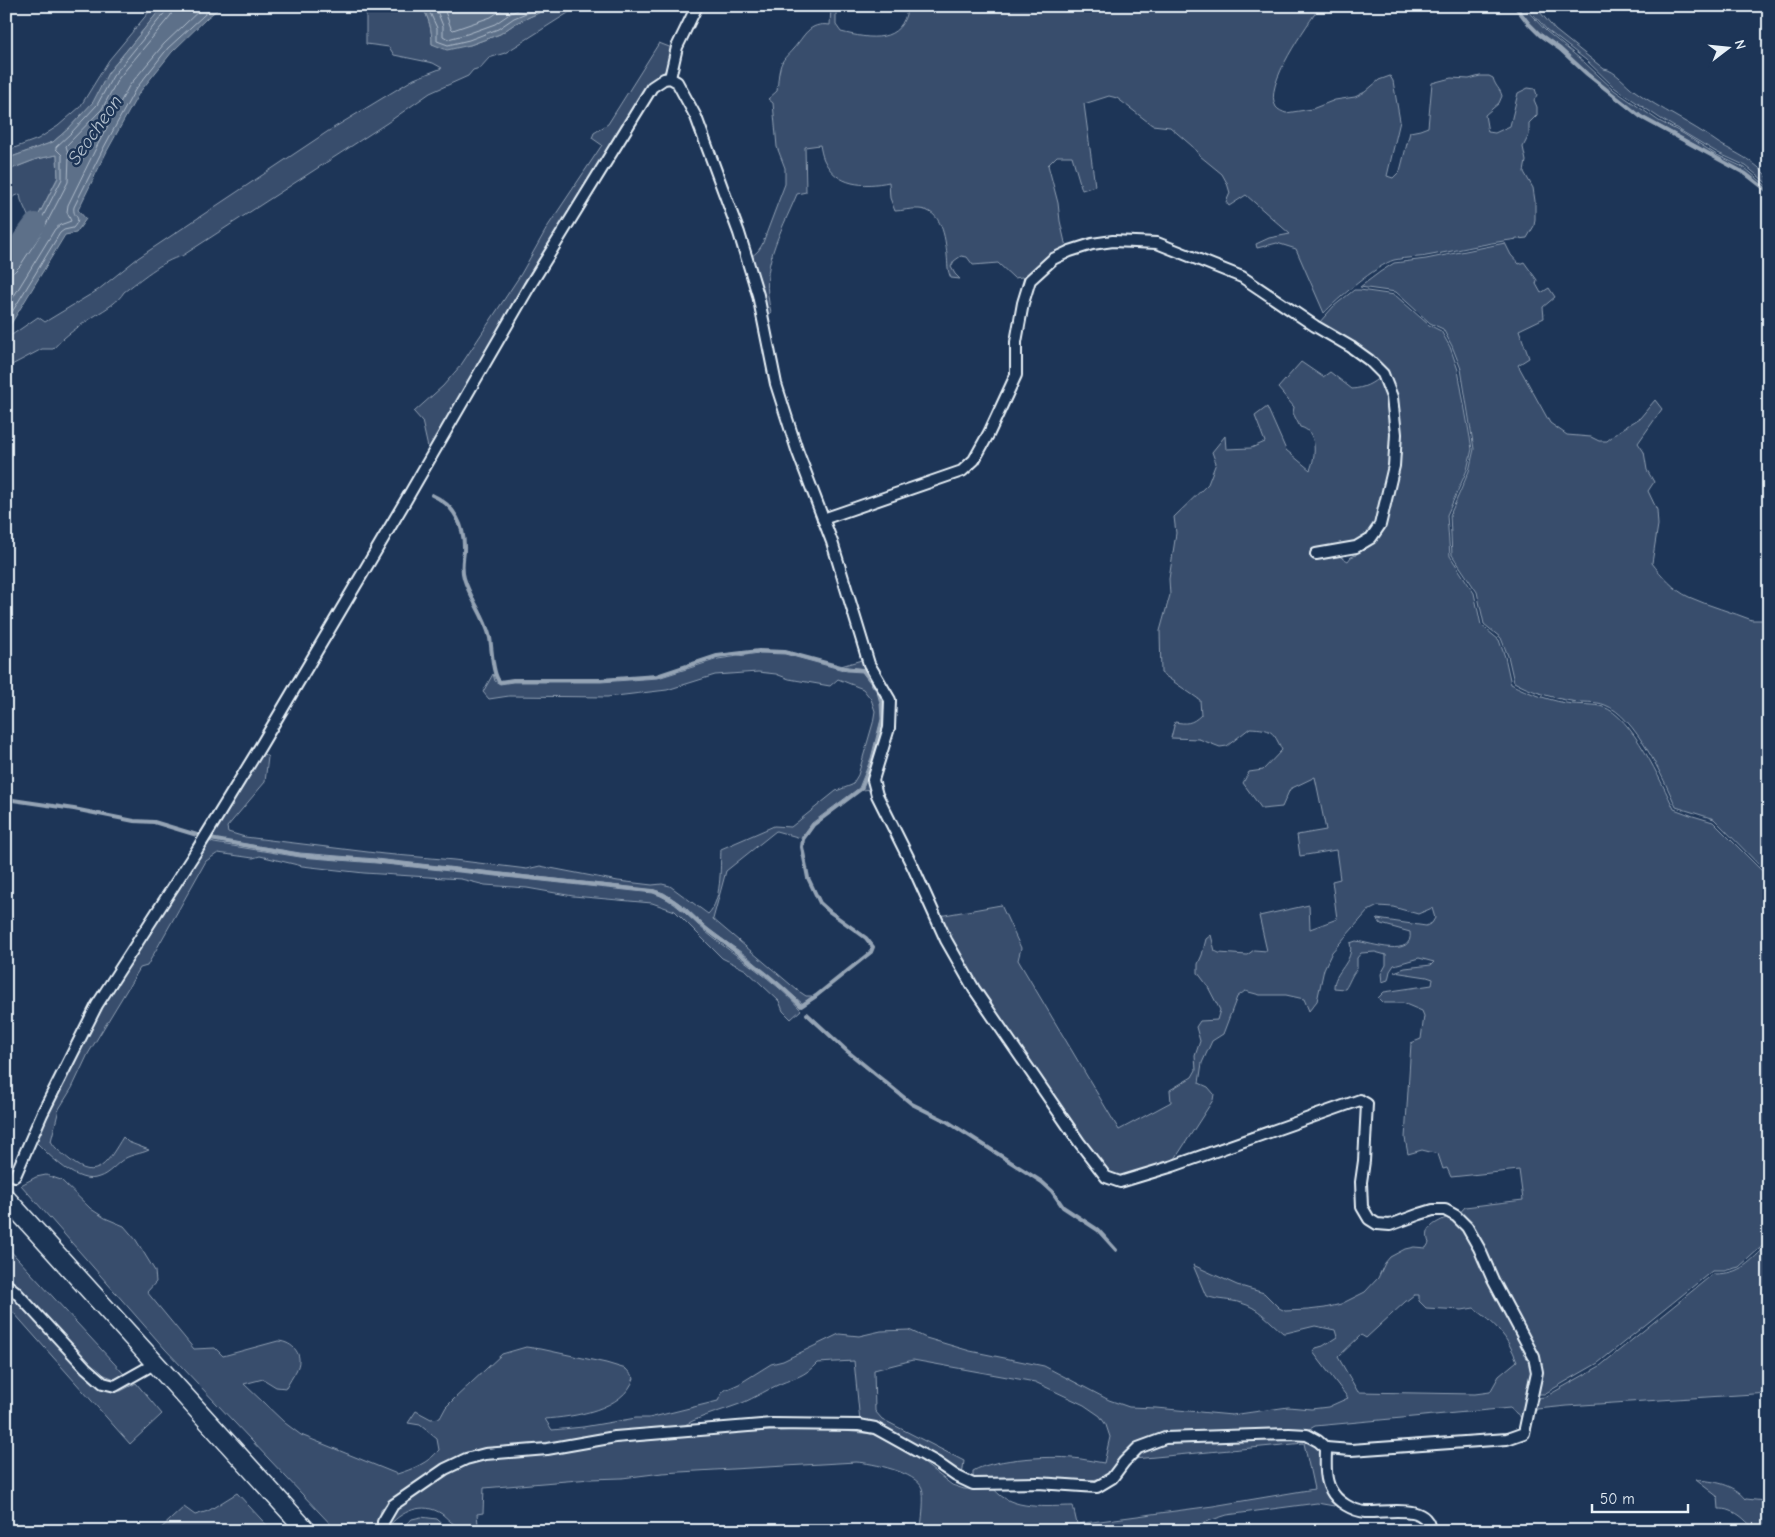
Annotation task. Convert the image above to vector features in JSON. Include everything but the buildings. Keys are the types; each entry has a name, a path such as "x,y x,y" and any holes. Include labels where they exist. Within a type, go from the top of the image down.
{"highway":[{"path":"6,1198 307,1531"}],"street":[{"path":"670,78 677,47 697,6"},
{"path":"15,1176 42,1114 97,1005 197,850 260,747 406,500 528,287 652,87 664,78 670,78 677,82 696,117 739,233 758,295 776,384 797,450 852,605 862,643 870,664 890,700 889,728 873,780 877,795 913,867 946,940 974,989 1079,1142 1106,1177 1120,1182 1360,1100 1367,1104 1361,1182 1362,1207 1369,1219 1377,1224 1390,1225 1433,1210 1445,1210 1456,1216 1467,1227 1480,1248 1492,1280 1534,1357 1537,1372 1524,1433 1490,1442 1454,1442 1352,1450 1326,1448 1318,1441 1306,1435 1164,1438 1138,1448 1112,1478 1097,1487 1038,1483 973,1484 875,1428 859,1425 772,1424 615,1437 547,1448 485,1454 466,1459 445,1470 393,1505 383,1522 383,1531"},
{"path":"823,519 962,471 974,460 1016,375 1016,342 1023,303 1030,280 1053,259 1070,250 1092,244 1114,241 1157,243 1242,277 1314,326 1351,347 1369,360 1383,374 1392,397 1396,434 1394,466 1380,525 1371,538 1356,547 1316,554"},
{"path":"6,1284 15,1291 86,1368 103,1383 115,1386 156,1363"},
{"path":"1326,1448 1327,1474 1330,1489 1337,1500 1349,1507 1364,1512 1405,1511 1416,1513 1430,1524 1430,1531"}],"shaded area":[{"path":"154,6 163,6 108,73 94,102 68,129 53,142 6,159 6,151 38,139 58,126 80,107 109,60"},
{"path":"369,6 422,6 430,24 432,44 470,45 500,34 516,23 554,6 579,6 505,53 489,58 480,68 473,70 468,76 430,93 182,256 159,266 124,292 119,299 68,335 53,349 42,349 6,368 6,339 38,317 45,322 98,290 138,258 330,130 414,79 442,68 433,63 394,55 389,47 366,44 366,14"},
{"path":"831,6 836,6 836,25 841,32 873,37 892,33 899,28 905,19 908,6 1320,6 1288,56 1281,71 1275,85 1273,97 1276,107 1286,113 1312,109 1335,100 1355,97 1365,92 1379,80 1390,76 1393,81 1400,121 1387,176 1393,178 1400,171 1410,132 1428,127 1432,83 1451,78 1469,79 1489,76 1493,78 1502,96 1499,103 1485,115 1488,132 1495,133 1510,126 1518,93 1528,88 1535,89 1537,95 1534,100 1537,107 1537,115 1529,123 1529,135 1523,147 1526,161 1524,172 1533,188 1535,201 1534,226 1527,238 1394,260 1368,276 1324,313 1296,249 1277,243 1257,248 1256,244 1269,238 1290,234 1246,195 1229,206 1226,202 1230,193 1222,174 1200,156 1192,146 1170,127 1152,125 1117,98 1109,96 1084,104 1095,186 1082,190 1072,156 1057,156 1048,165 1058,203 1066,247 1050,258 1026,281 1022,277 1014,278 998,263 973,265 967,257 961,256 954,261 951,267 960,279 951,278 948,270 943,233 933,214 919,209 895,211 890,198 889,182 861,184 844,180 836,176 830,169 823,158 820,145 805,147 806,192 797,194 773,251 769,265 768,280 771,312 765,320 749,259 762,245 785,184 785,168 777,147 773,103 768,99 777,91 779,71 785,57 812,28 830,25"},
{"path":"1516,6 1523,6 1546,31 1614,90 1659,121 1717,155 1745,168 1769,188 1769,191 1746,173 1642,116 1587,74 1561,48 1541,34 1529,23"},
{"path":"1526,6 1535,6 1555,30 1635,91 1756,165 1767,178 1769,185 1746,166 1718,153 1661,119 1615,88 1586,60 1547,30"},
{"path":"659,43 672,48 665,71 650,83 526,279 429,452 422,421 414,412 443,386 461,365 521,274 548,226 602,145 592,138 594,133 608,124"},
{"path":"57,155 58,177 33,226 6,265 6,246 29,218 20,194 6,200 6,171 37,159"},
{"path":"1505,243 1511,255 1519,264 1524,262 1537,280 1536,284 1541,293 1549,288 1555,297 1543,307 1544,318 1519,330 1529,358 1518,365 1550,423 1567,435 1591,437 1599,441 1607,441 1640,418 1655,400 1662,409 1638,443 1644,452 1647,470 1654,482 1648,491 1657,510 1658,525 1652,563 1674,587 1689,597 1752,620 1762,620 1769,616 1769,875 1714,819 1676,807 1647,750 1627,722 1616,711 1601,704 1571,701 1549,696 1514,682 1508,656 1501,638 1484,624 1477,592 1452,555 1450,515 1469,471 1474,449 1461,369 1443,329 1430,323 1396,292 1360,287 1394,263 1426,259"},
{"path":"1354,290 1395,295 1429,325 1441,331 1450,347 1458,370 1472,449 1467,470 1447,515 1450,556 1474,593 1481,625 1499,640 1511,684 1549,699 1573,704 1599,706 1614,713 1635,736 1662,783 1674,809 1713,822 1769,878 1769,1240 1739,1267 1724,1271 1712,1271 1598,1363 1544,1394 1535,1394 1541,1368 1538,1355 1501,1288 1472,1229 1458,1215 1465,1207 1523,1200 1519,1170 1451,1177 1447,1168 1443,1169 1438,1154 1422,1150 1408,1154 1405,1138 1411,1043 1421,1039 1424,1016 1422,1011 1403,1003 1383,1003 1378,998 1384,992 1432,985 1433,979 1394,972 1405,968 1431,965 1434,962 1419,958 1394,965 1388,980 1382,982 1381,974 1386,965 1386,955 1375,952 1361,953 1357,958 1357,969 1345,989 1334,988 1337,977 1349,956 1351,950 1350,943 1356,941 1399,947 1405,945 1409,940 1410,932 1381,924 1377,919 1426,926 1432,923 1435,918 1432,908 1418,914 1393,907 1378,906 1368,911 1332,952 1324,969 1317,1001 1309,1011 1304,999 1286,995 1260,995 1245,991 1237,997 1223,1034 1212,1041 1202,1063 1199,1083 1208,1087 1214,1094 1213,1100 1175,1159 1168,1165 1125,1177 1118,1177 1105,1170 1038,1077 974,983 939,916 1001,905 1021,948 1018,960 1119,1130 1171,1102 1170,1090 1192,1077 1196,1070 1195,1056 1200,1041 1196,1027 1200,1021 1217,1020 1220,1010 1207,985 1198,973 1198,964 1206,939 1211,935 1215,951 1219,953 1247,955 1254,950 1267,951 1259,916 1309,905 1310,929 1337,919 1332,881 1340,879 1336,850 1300,856 1297,835 1326,830 1315,777 1290,789 1282,807 1262,809 1243,783 1249,772 1263,770 1282,750 1271,732 1250,728 1227,746 1220,747 1199,739 1171,738 1175,722 1189,723 1201,715 1200,700 1161,673 1160,631 1170,595 1169,579 1176,533 1174,517 1208,484 1216,463 1212,452 1225,436 1226,449 1251,448 1265,442 1255,416 1267,407 1286,450 1310,470 1314,458 1313,439 1306,429 1300,427 1293,413 1294,407 1278,388 1301,362 1323,377 1330,372 1352,389 1368,385 1381,376 1385,383 1392,410 1393,449 1387,493 1382,512 1375,528 1361,542 1316,552 1318,557 1337,555 1348,561 1356,555 1356,550 1370,543 1380,532 1394,471 1399,437 1399,420 1393,388 1385,373 1371,357 1318,324 1334,306"},
{"path":"759,653 785,654 847,671 862,672 877,692 880,703 881,719 871,758 859,788 812,823 801,838 776,831 726,871 713,919 797,990 806,996 812,996 803,1004 748,957 708,929 686,908 664,893 654,890 376,859 300,853 215,839 210,835 261,752 268,757 265,782 227,827 228,832 245,837 384,854 527,869 540,866 618,881 652,885 662,884 670,886 708,914 713,908 718,893 721,849 774,826 791,827 836,791 852,785 858,775 875,711 871,699 863,689 838,679 830,686 758,672 715,675 667,690 607,697 509,696 489,699 483,692 493,674 495,681 500,684 513,682 601,682 658,678 718,659"},
{"path":"865,659 888,698 887,726 872,789 862,790 880,741 884,715 883,702 880,691 864,669 841,666"},
{"path":"209,841 300,857 376,863 653,893 675,904 718,942 779,988 801,1010 791,1019 783,1011 779,1001 746,970 722,958 675,911 652,903 573,896 527,888 485,885 461,879 364,873 302,866 260,856 253,858 218,853 206,861 147,966 140,968 88,1054 72,1088 59,1109 51,1141 70,1160 80,1167 88,1169 95,1169 107,1161 123,1137 128,1142 149,1150 124,1159 103,1176 91,1179 82,1177 64,1168 35,1141 100,1011"},
{"path":"46,1175 61,1180 91,1209 105,1218 124,1226 136,1240 155,1271 156,1282 147,1292 194,1349 215,1348 223,1356 278,1341 293,1347 299,1360 296,1371 286,1388 276,1387 263,1379 244,1384 285,1423 301,1435 397,1474 420,1465 439,1450 437,1439 420,1425 408,1423 416,1411 431,1419 440,1418 446,1407 502,1354 526,1347 606,1363 626,1369 634,1378 620,1398 609,1405 583,1414 545,1419 552,1430 636,1418 649,1418 718,1401 723,1391 739,1384 771,1364 783,1361 839,1334 859,1336 881,1331 909,1330 926,1338 970,1351 1044,1366 1109,1400 1129,1407 1232,1415 1288,1407 1311,1409 1328,1407 1348,1398 1313,1352 1316,1348 1337,1337 1335,1330 1315,1326 1283,1333 1264,1315 1247,1305 1206,1296 1193,1265 1237,1285 1264,1293 1279,1308 1285,1311 1325,1308 1341,1304 1365,1292 1378,1278 1390,1257 1405,1249 1414,1247 1426,1248 1429,1243 1429,1229 1448,1217 1462,1225 1530,1355 1532,1371 1522,1418 1510,1408 1315,1426 1306,1431 1158,1436 1109,1476 1102,1478 1088,1480 973,1481 973,1471 1010,1460 1057,1457 1104,1463 1110,1437 1106,1425 1100,1416 1084,1405 1035,1382 913,1360 874,1370 875,1411 882,1419 964,1461 962,1476 860,1422 854,1361 817,1363 800,1376 680,1428 441,1466 387,1503 381,1510 377,1531 337,1531 165,1349 21,1185 36,1177","holes":["1414,1295 1419,1295 1419,1301 1426,1308 1462,1310 1474,1308 1495,1325 1505,1337 1517,1361 1499,1376 1490,1392 1475,1394 1358,1392 1338,1357 1361,1335 1366,1338 1405,1302"]},
{"path":"1769,1244 1769,1393 1537,1409 1531,1419 1534,1398 1545,1397 1600,1366 1713,1274 1731,1272 1744,1266"},
{"path":"6,1246 124,1374 115,1379 102,1374 82,1358 6,1277"},
{"path":"6,1289 109,1390 121,1391 136,1383 162,1414 130,1444 6,1304"},
{"path":"826,1429 872,1434 912,1454 952,1485 964,1489 994,1489 1010,1501 1030,1506 1073,1506 1077,1524 1213,1506 1314,1489 1304,1443 1134,1459 1143,1451 1166,1442 1306,1437 1320,1447 1335,1502 1334,1506 1317,1503 1227,1515 1177,1531 920,1531 923,1497 922,1488 918,1482 893,1469 856,1462 662,1473 622,1478 484,1488 483,1513 477,1514 478,1524 458,1526 435,1510 420,1508 399,1517 387,1528 388,1520 393,1510 438,1478 470,1461 616,1442 724,1433"},
{"path":"1696,1480 1723,1484 1736,1490 1746,1499 1765,1501 1766,1509 1769,1510 1769,1531 1757,1529 1731,1511 1719,1509 1718,1497"},
{"path":"237,1493 272,1531 158,1531 184,1507 195,1515 208,1511"},
{"path":"421,1517 437,1519 450,1531 398,1531 412,1519"},
{"path":"6,1526 158,1531 6,1531"}],"water":[{"path":"163,6 222,6 172,52 139,93 107,151 78,210 86,219 76,233 65,235 6,332 6,265 33,226 58,178 57,155 37,159 6,171 6,159 53,142 68,129 93,102 108,73"},
{"path":"422,6 554,6 516,23 500,34 470,45 447,50 432,44 430,24"}],"waterway":[{"path":"1515,6 1540,35 1560,49 1587,74 1641,117 1746,174 1769,192"},
{"name":"Seocheon","path":"6,264 35,224"},
{"path":"1769,297 1766,302 1769,313"},
{"path":"210,839 300,855 376,861 653,891 662,894 676,903 768,976 801,1006 871,952 873,947 866,938 820,903 808,878 802,847 803,839 813,825 861,789 873,759 883,719 882,703 879,691 863,670 848,669 785,652 759,651 717,656 657,676 601,680 513,680 500,682 495,674 488,630 464,578 462,568 464,542 460,525 447,505 432,495"},
{"path":"6,799 74,809 134,821 154,822 197,835"},
{"path":"807,1014 847,1051 912,1104 948,1122 1042,1182 1052,1191 1063,1207 1098,1230 1116,1250"}],"tunnel":[{"path":"6,1196 15,1176"}]}
